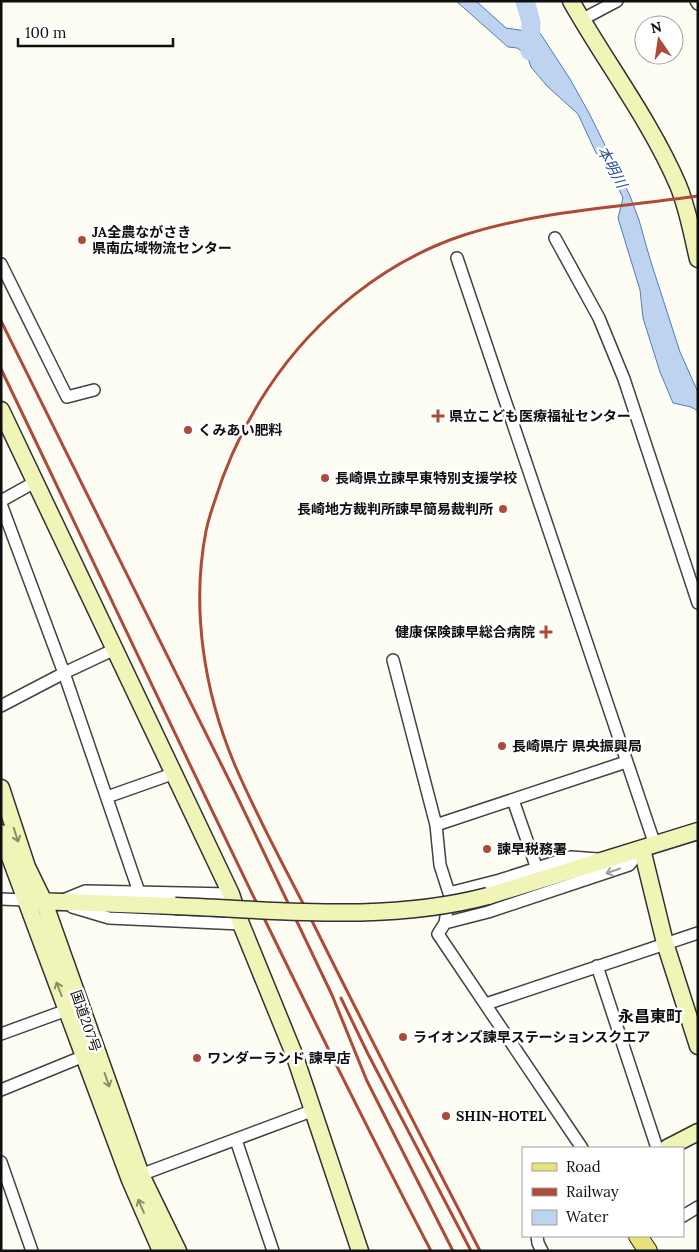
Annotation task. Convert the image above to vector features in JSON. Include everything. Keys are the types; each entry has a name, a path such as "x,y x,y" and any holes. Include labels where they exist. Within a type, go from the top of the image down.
{"street":[{"path":"571,1 652,132 669,166 685,204 697,254"},
{"path":"581,20 617,1"},
{"path":"555,238 599,318 624,379 698,603"},
{"path":"457,258 626,762 648,847 665,943 698,1046"},
{"path":"1,264 67,397 94,390"},
{"path":"1,410 232,894 242,924 294,1054 360,1251"},
{"path":"35,482 1,502 64,673 139,892"},
{"path":"1,706 115,649"},
{"path":"394,660 436,825 440,865 449,893 445,923 438,934 581,1147"},
{"path":"436,825 626,762"},
{"path":"107,797 175,773"},
{"name":"国道207号","path":"1,788 27,867 50,902 135,1177 178,1251"},
{"path":"513,800 537,869"},
{"path":"1,899 364,913 423,909 488,896 698,831"},
{"path":"1,833 84,1056 135,1177 161,1251"},
{"path":"445,923 488,912 629,865 648,847"},
{"path":"449,893 500,880 571,857 609,859"},
{"path":"50,902 85,891 232,894"},
{"path":"50,902 110,918 242,924"},
{"path":"486,1004 698,933"},
{"path":"597,966 657,1147"},
{"path":"1,1034 67,1010"},
{"path":"1,1090 84,1056"},
{"path":"135,1177 314,1110"},
{"path":"669,1147 698,1132"},
{"path":"236,1140 273,1251"},
{"path":"1,1162 32,1251"},
{"path":"538,1237 538,1243 542,1251"}],"water":[{"name":"本明川","path":"456,1 476,1 506,28 540,33 570,79 630,196 680,352 698,392 698,411 691,407 673,403 660,372 643,318 640,290 618,218 623,198 607,165 596,153 578,114 547,86 531,67 527,55 517,48 508,47"}],"waterway":[{"path":"525,1 531,22 530,51"}],"railway":[{"path":"480,1251 263,826 234,763 215,707 203,649 200,590 206,531 219,487 231,457 244,428 269,387 287,362 330,315 380,276 435,246 492,227 550,215 698,196"},
{"path":"1,321 236,794 332,995 367,1081 453,1251"},
{"path":"1,369 266,922 431,1251"},
{"path":"341,998 368,1054 471,1251"}],"place":[{"name":"JA全農ながさき 県南広域物流センター","path":"82,240"},
{"name":"県立こども医療福祉センター","path":"438,416"},
{"name":"くみあい肥料","path":"188,430"},
{"name":"長崎県立諫早東特別支援学校","path":"325,478"},
{"name":"長崎地方裁判所諫早簡易裁判所","path":"503,509"},
{"name":"健康保険諫早総合病院","path":"546,632"},
{"name":"長崎県庁 県央振興局","path":"502,746"},
{"name":"諫早税務署","path":"487,849"},
{"name":"ライオンズ諫早ステーションスクエア","path":"403,1037"},
{"name":"ワンダーランド 諫早店","path":"197,1058"},
{"name":"SHIN-HOTEL","path":"446,1116"}],"district":[{"name":"永昌東町","path":"650,1016"}]}
